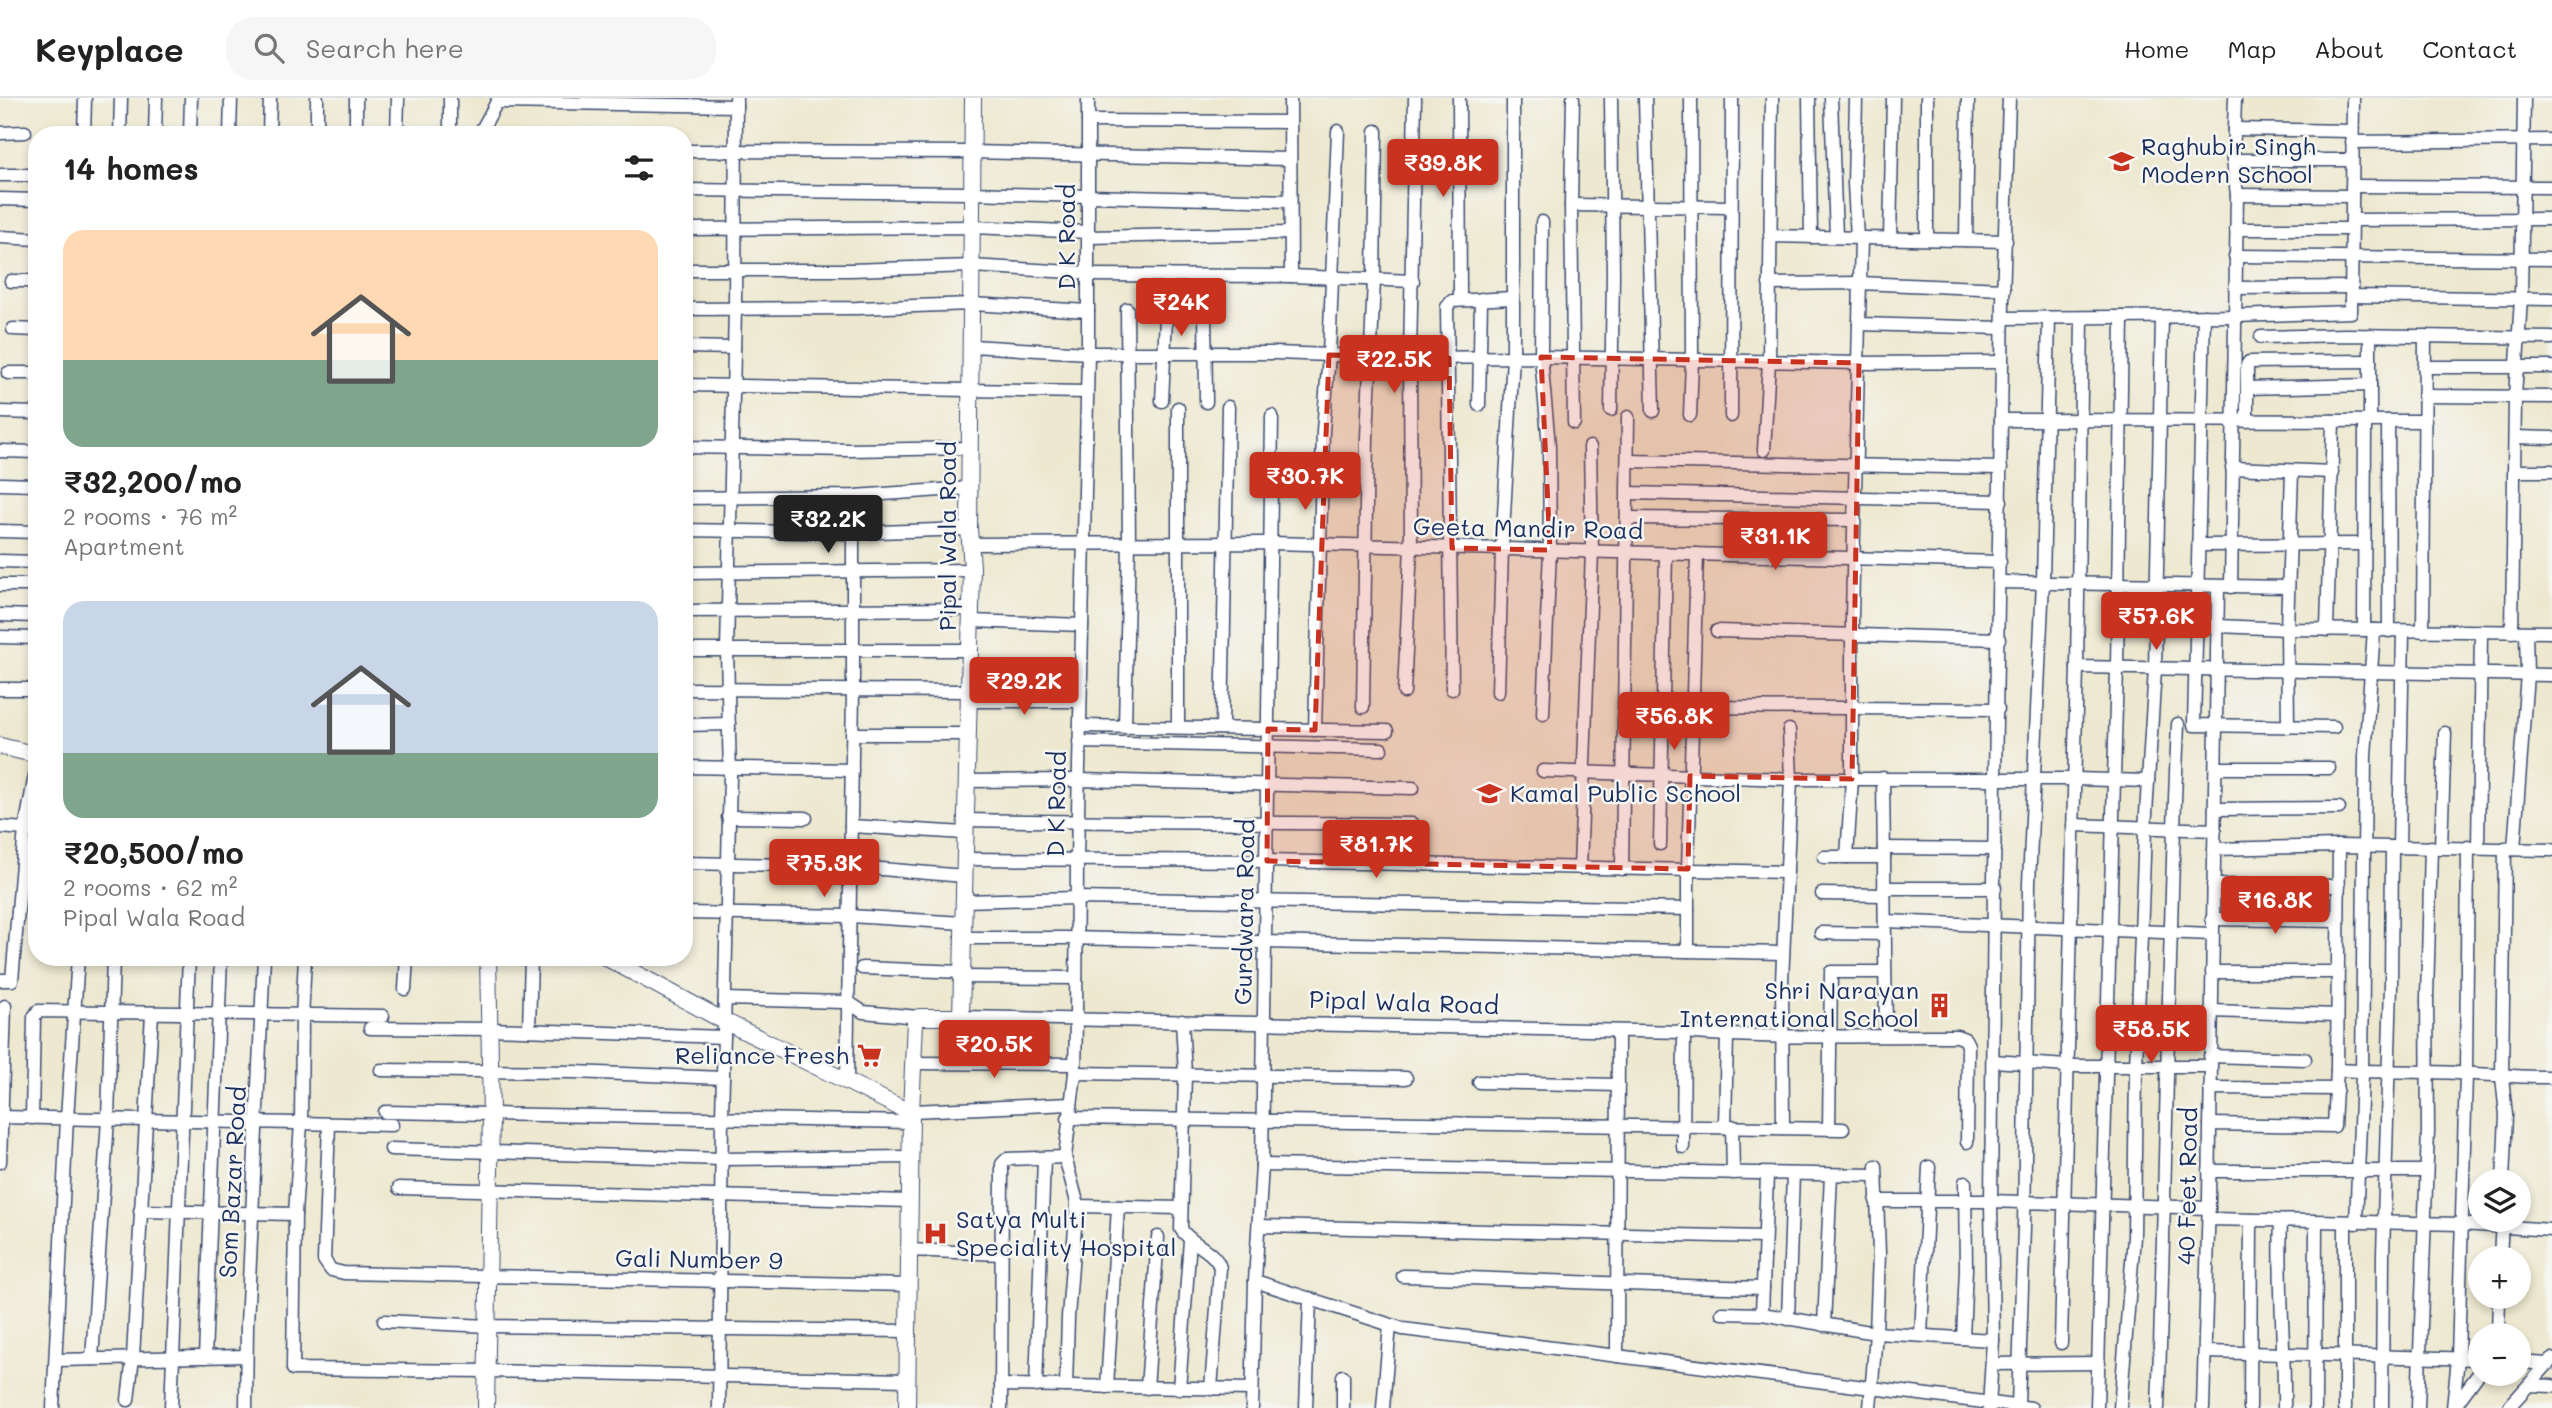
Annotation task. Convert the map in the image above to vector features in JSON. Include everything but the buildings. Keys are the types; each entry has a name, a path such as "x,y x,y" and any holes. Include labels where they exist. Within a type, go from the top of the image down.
{"street":[{"path":"84,126 85,98"},
{"path":"120,126 121,98"},
{"path":"155,126 156,98"},
{"path":"190,126 191,98"},
{"path":"230,126 231,98"},
{"path":"269,126 270,98"},
{"path":"317,98 317,126"},
{"path":"356,98 356,126"},
{"path":"397,126 398,98"},
{"path":"450,98 450,126"},
{"name":"Pipal Wala Road","path":"961,1017 972,570 970,488 973,98"},
{"name":"D K Road","path":"1065,1157 1076,1019 1077,822 1088,353 1088,98"},
{"path":"1290,98 1291,276"},
{"path":"1404,692 1411,547 1410,358 1415,98"},
{"path":"1459,98 1460,300"},
{"path":"1498,692 1502,549 1513,357 1513,98"},
{"path":"1573,98 1571,205 1574,423"},
{"path":"1611,98 1611,410"},
{"path":"1646,98 1653,411"},
{"path":"1690,415 1691,98"},
{"path":"1731,416 1732,98"},
{"path":"1764,450 1769,361 1772,98"},
{"path":"1809,98 1811,237"},
{"path":"1831,98 1836,237"},
{"path":"1847,857 1852,779 1853,558 1859,324 1859,238 1854,184 1856,98"},
{"path":"1890,238 1893,98"},
{"path":"1927,98 1927,239"},
{"path":"1966,240 1968,98"},
{"path":"1990,1405 1993,1364 1991,1201 1995,779 2009,98"},
{"name":"40 Feet Road","path":"2203,1408 2209,1213 2217,727 2216,626 2225,587 2230,544 2237,195 2233,160 2235,98"},
{"path":"1859,324 2003,323 2049,318 2349,314 2352,310 2353,98"},
{"path":"2512,632 2515,397 2521,298 2524,98"},
{"path":"484,126 498,100 736,102 735,309 727,650 730,768 719,1408"},
{"path":"1088,121 1290,122"},
{"path":"2234,129 2352,136 2552,141"},
{"path":"1315,730 1322,431 1329,355 1338,131"},
{"path":"1363,707 1376,131"},
{"path":"0,133 24,132"},
{"path":"693,151 971,152 1290,159"},
{"path":"2233,160 2352,160"},
{"path":"0,175 28,175"},
{"path":"2237,195 2552,187"},
{"path":"693,190 971,193 1290,201"},
{"path":"0,200 28,200"},
{"path":"1571,205 1731,207"},
{"path":"2236,229 2552,219"},
{"path":"1542,222 1541,357 1549,446 1550,550 1543,714"},
{"path":"693,229 972,227 1088,235 1290,233"},
{"path":"1770,236 2006,241"},
{"path":"0,237 28,239"},
{"path":"2235,256 2552,259"},
{"path":"693,270 850,270 972,266 1088,274 1291,276 1413,281"},
{"path":"1162,401 1168,275"},
{"path":"11,281 28,281"},
{"path":"1769,284 1859,283 2004,289"},
{"path":"2235,288 2552,299"},
{"path":"1452,689 1447,304 1452,300 1513,298"},
{"path":"1479,405 1481,299"},
{"path":"693,309 972,304 1088,311"},
{"path":"1205,306 1206,402"},
{"path":"1125,727 1129,544 1127,309"},
{"path":"2204,316 2194,725 2334,727"},
{"path":"2097,1408 2117,668 2122,317"},
{"path":"2120,1408 2134,1237 2141,930 2155,669 2162,317"},
{"path":"1255,1281 1404,1329 1870,1387 1990,1405 2025,1407 2021,1364 2029,926 2043,581 2049,318"},
{"path":"2061,1343 2075,779 2082,318"},
{"path":"13,329 28,330"},
{"path":"2261,337 2370,335 2552,338"},
{"path":"2345,1408 2350,1223 2357,1172 2362,1072 2365,755 2372,672 2364,544 2370,335"},
{"path":"2423,631 2425,336"},
{"path":"972,346 1088,353 1410,358 1572,357 1858,363 2002,362"},
{"path":"693,347 734,348"},
{"path":"2247,421 2249,362 2370,360"},
{"path":"2424,367 2552,367"},
{"path":"8,373 28,373"},
{"path":"693,385 1087,393"},
{"path":"2247,388 2370,385"},
{"path":"2424,396 2552,397"},
{"path":"1222,728 1228,407"},
{"path":"1178,408 1178,727"},
{"path":"0,412 28,413"},
{"name":"Gurdwara Road","path":"1252,1408 1264,1074 1272,416"},
{"path":"1622,869 1628,417"},
{"path":"2001,420 2425,421"},
{"path":"2327,630 2333,421"},
{"path":"2388,421 2389,631"},
{"path":"2515,437 2552,438"},
{"path":"693,447 850,450 971,448"},
{"path":"1580,868 1592,552 1590,447"},
{"path":"0,452 28,452"},
{"path":"1628,461 2001,468"},
{"path":"2232,468 2332,472"},
{"path":"2287,727 2291,471"},
{"path":"2515,471 2552,471"},
{"path":"0,484 28,485"},
{"path":"693,498 855,496 970,488"},
{"path":"1628,493 2001,501"},
{"path":"1627,518 1854,520"},
{"name":"Geeta Mandir Road","path":"693,530 970,537 1084,544 1271,543 2000,562"},
{"path":"0,531 28,532"},
{"path":"847,1080 853,690 852,533"},
{"path":"2199,545 2364,544"},
{"path":"1660,844 1665,553"},
{"path":"1688,951 1697,554"},
{"path":"0,561 28,562"},
{"path":"693,573 972,570"},
{"path":"2000,582 2288,587"},
{"path":"0,585 28,585"},
{"path":"693,611 853,610 971,615 1082,625"},
{"path":"0,615 28,616"},
{"path":"2195,625 2327,630 2552,632"},
{"path":"1717,631 1999,639"},
{"path":"2382,1408 2384,1222 2403,631"},
{"path":"2453,1408 2458,1358 2481,632"},
{"path":"2504,1169 2506,1115 2502,1077 2510,848 2527,674 2526,632"},
{"path":"0,637 28,638"},
{"path":"693,650 970,650"},
{"path":"2077,667 2552,675"},
{"path":"0,689 28,689"},
{"path":"693,689 853,690 1080,701"},
{"path":"1692,707 1998,709"},
{"path":"693,725 729,724"},
{"path":"2158,1408 2178,724"},
{"path":"1080,726 1387,732"},
{"path":"1783,1128 1783,953 1791,779 1789,730"},
{"path":"2418,1408 2436,847 2445,733"},
{"path":"852,734 968,734"},
{"path":"1079,741 1381,749"},
{"path":"0,746 28,753"},
{"path":"693,767 852,770"},
{"path":"2216,768 2329,768"},
{"path":"1543,771 1791,779 2148,781"},
{"path":"1883,778 1885,1035"},
{"path":"966,781 1078,780 1413,788"},
{"path":"2215,809 2339,808"},
{"path":"728,817 806,818"},
{"path":"851,826 1077,822 1412,824"},
{"path":"2073,825 2215,830"},
{"path":"0,827 28,829"},
{"path":"2210,1124 2333,1127 2337,1089 2339,846"},
{"path":"2214,849 2339,846 2552,850"},
{"path":"1824,857 1884,852 1995,849"},
{"path":"0,980 12,980 28,853"},
{"path":"965,859 1267,861 1787,872"},
{"path":"693,863 851,866 964,876"},
{"path":"2213,886 2339,886"},
{"path":"1822,894 1995,888"},
{"path":"964,901 1077,898 1688,909"},
{"path":"693,914 850,916 963,931 1076,938 1783,953"},
{"path":"2213,919 2338,921"},
{"path":"1821,933 1994,924 2212,934"},
{"path":"53,1408 78,966"},
{"path":"92,1359 107,1119 113,966"},
{"path":"171,1408 189,966"},
{"path":"205,1357 216,1122 220,966"},
{"name":"Som Bazar Road","path":"246,1408 264,966"},
{"path":"305,966 301,1123 295,1214 293,1369 908,1380"},
{"path":"405,989 406,966"},
{"path":"486,1408 491,1114 488,966"},
{"path":"529,1030 531,966"},
{"path":"620,966 724,1029 847,1080 912,1115"},
{"path":"862,968 962,975 1076,978"},
{"path":"1829,1129 1831,972 1885,972"},
{"path":"2212,972 2337,972"},
{"path":"725,999 848,1002 863,1012 919,1017"},
{"path":"0,1162 5,1006"},
{"path":"32,1118 34,1017 38,1011 383,1016"},
{"path":"2211,1011 2337,1015"},
{"path":"128,1400 133,1357 152,1013"},
{"path":"907,1408 913,1063 915,1021 919,1017"},
{"name":"Pipal Wala Road","path":"919,1017 1182,1020 1684,1032 1783,1037 1957,1035 1965,1039 1968,1045 1967,1142"},
{"path":"1182,1020 1185,1074 1181,1229 1219,1264 1211,1389"},
{"path":"370,1028 724,1029"},
{"path":"1617,1356 1618,1032"},
{"path":"1683,1147 1684,1032"},
{"path":"1727,1036 1728,1126 1733,1173"},
{"path":"1993,1060 2067,1066 2136,1067 2210,1061 2305,1059"},
{"path":"913,1063 1185,1074 1406,1078"},
{"path":"382,1070 574,1072 723,1078"},
{"path":"2337,1070 2552,1077"},
{"path":"1479,1082 1618,1085"},
{"path":"2210,1088 2337,1089"},
{"path":"385,1112 722,1118 912,1115 1071,1104"},
{"path":"1,1117 392,1125"},
{"path":"1068,1118 1843,1129"},
{"name":"Gali Number 9","path":"329,1124 324,1260 331,1270 344,1273 489,1277 909,1285"},
{"path":"391,1149 722,1159 911,1157"},
{"path":"1001,1408 1002,1164 1007,1159 1065,1157 1076,1196 1066,1387"},
{"path":"1036,1386 1044,1158"},
{"path":"1262,1165 1831,1175 1876,1171 1879,1254 1870,1408"},
{"path":"1921,1335 1929,1167"},
{"path":"2209,1171 2426,1171"},
{"path":"1762,1314 1767,1174"},
{"path":"1788,1319 1793,1174"},
{"path":"1824,1325 1831,1175"},
{"path":"1963,1338 1966,1269 1965,1182"},
{"path":"399,1188 910,1201"},
{"path":"1876,1200 2165,1206 2251,1220 2468,1224"},
{"path":"1077,1206 1181,1208"},
{"path":"1107,1387 1118,1207"},
{"path":"140,1211 295,1214"},
{"path":"2250,1408 2251,1220"},
{"path":"2281,1221 2284,1408"},
{"path":"2315,1408 2316,1222"},
{"path":"1259,1226 1764,1237"},
{"path":"2531,1228 2552,1230"},
{"path":"1147,1388 1158,1237"},
{"path":"1180,1389 1190,1240"},
{"path":"909,1250 1001,1254"},
{"path":"1403,1276 1763,1288"},
{"path":"1307,1408 1310,1299"},
{"path":"1722,1313 1762,1314 1876,1332 1993,1340"},
{"path":"384,1321 488,1326 908,1331"},
{"path":"1383,1408 1390,1325"},
{"path":"2205,1352 2468,1358"},
{"path":"57,1360 246,1356"},
{"path":"2531,1362 2550,1362"},
{"path":"2531,1383 2550,1362"},
{"path":"1993,1364 2099,1363"},
{"path":"1343,1376 1343,1408"},
{"path":"1001,1385 1252,1389"},
{"path":"2531,1385 2552,1387"},
{"path":"2453,1408 2470,1386"},
{"path":"2508,1408 2528,1386"}],"highlighted area":[{"path":"1329,355 1449,358 1452,548 1550,550 1541,357 1859,363 1852,779 1690,776 1688,869 1267,861 1268,729 1315,730"}],"place":[{"name":"Raghubir Singh Modern School","path":"2121,161"},
{"name":"Kamal Public School","path":"1490,794"},
{"name":"Shri Narayan International School","path":"1939,1005"},
{"name":"Reliance Fresh","path":"869,1056"},
{"name":"Satya Multi Speciality Hospital","path":"936,1234"}]}
